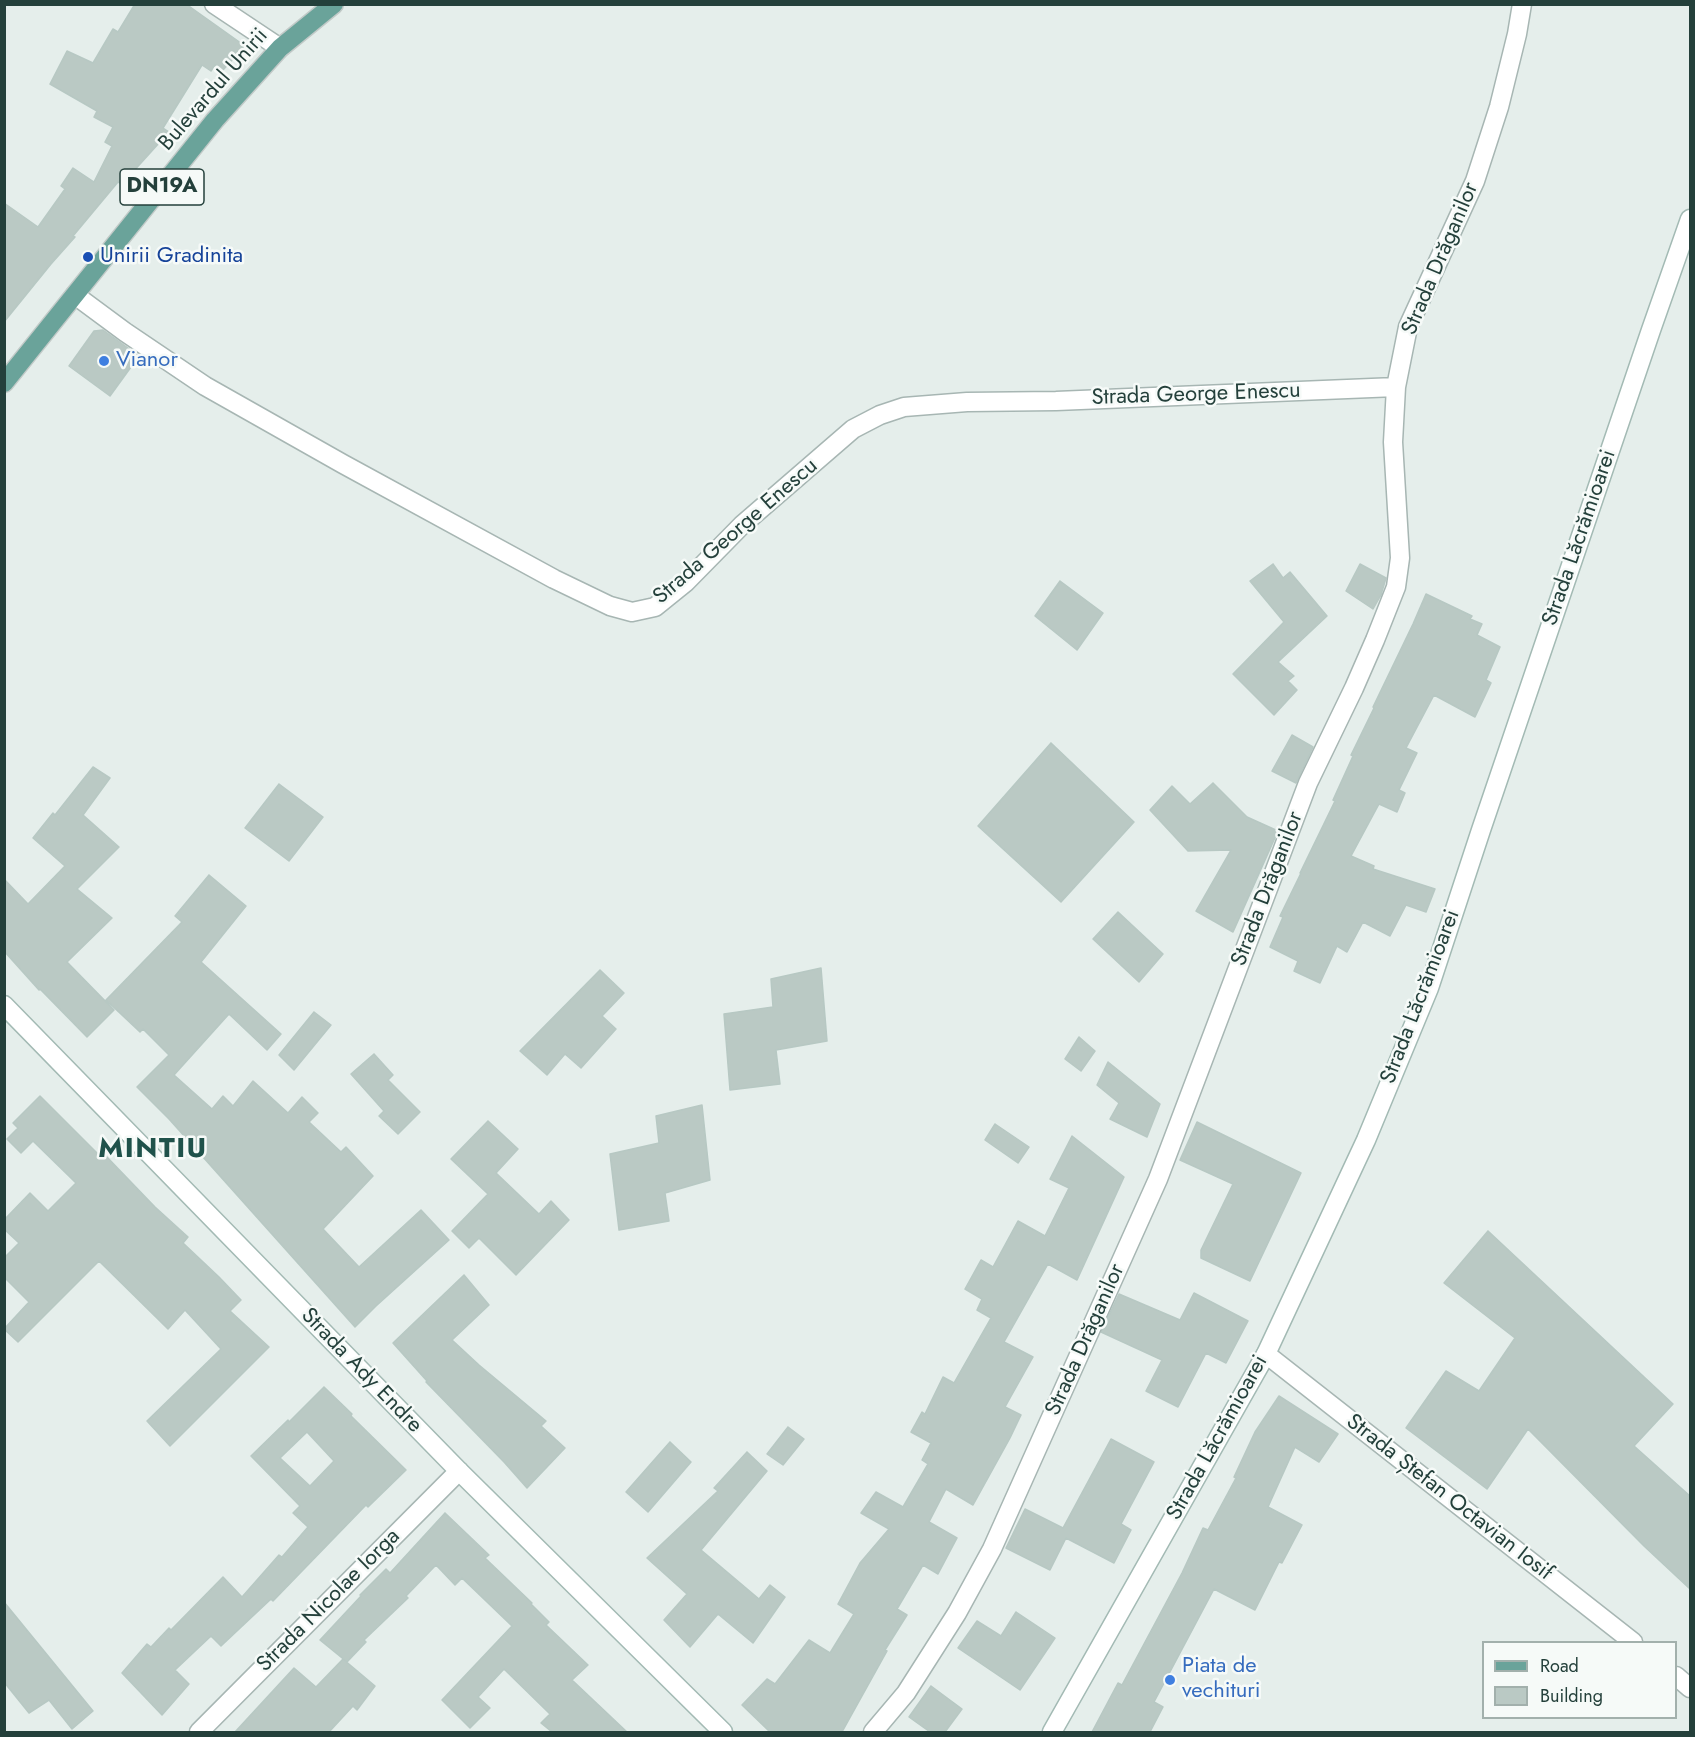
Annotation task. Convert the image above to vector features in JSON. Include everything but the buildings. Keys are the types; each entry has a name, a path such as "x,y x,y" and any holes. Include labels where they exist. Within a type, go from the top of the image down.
{"main road":[{"name":"Bulevardul Unirii","path":"4,383 215,120 280,48 334,4"}],"street":[{"path":"214,4 280,48"},
{"name":"Strada Drăganilor","path":"873,1732 906,1693 957,1613 992,1549 1158,1179 1308,783 1358,679 1392,598 1400,558 1393,442 1396,387 1408,327 1478,171 1499,107 1522,4"},
{"name":"Strada Lăcrămioarei","path":"1052,1732 1266,1353 1366,1140 1430,987 1496,785 1690,219"},
{"name":"Strada George Enescu","path":"75,295 205,386 333,459 554,579 610,606 632,612 655,607 686,582 742,525 853,429 880,415 904,407 967,402 1056,401 1396,387"},
{"name":"Strada Ady Endre","path":"4,1005 459,1471 723,1732"},
{"name":"Strada Ștefan Octavian Iosif","path":"1266,1353 1632,1641"},
{"name":"Strada Nicolae Iorga","path":"199,1732 459,1471"},
{"path":"1677,1677 1690,1688"}],"place":[{"name":"Unirii Gradinita","path":"88,257"},
{"name":"Vianor","path":"104,361"},
{"name":"Piata de vechituri","path":"1170,1680"}],"district":[{"name":"MINTIU","path":"153,1150"}]}
